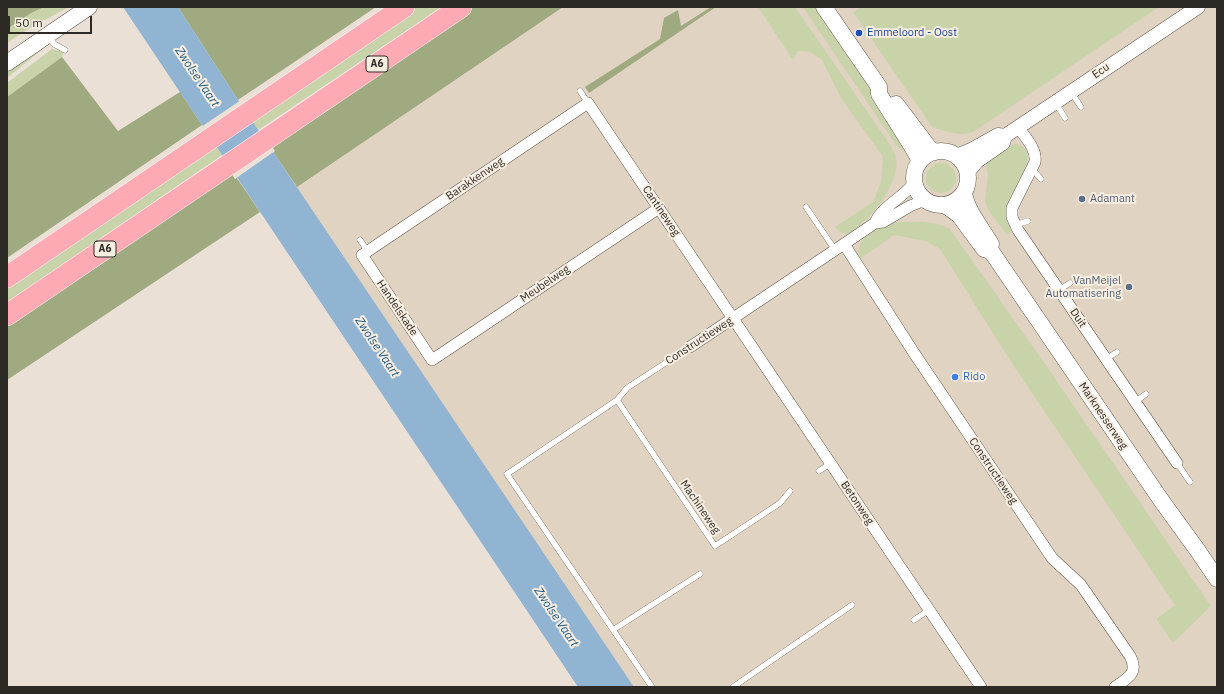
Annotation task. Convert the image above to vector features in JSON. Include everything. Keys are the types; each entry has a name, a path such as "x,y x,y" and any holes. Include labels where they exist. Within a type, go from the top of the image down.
{"highway":[{"path":"7,277 404,7"},
{"name":"A6","path":"7,315 461,7"}],"main road":[{"path":"7,63 89,7"},
{"path":"826,8 879,87 885,90 930,149 935,152"},
{"path":"879,87 879,94 911,145 918,157 919,162"},
{"path":"935,152 946,152 957,156 964,164 967,173 968,183 964,193 956,201 945,205 932,204 926,201 918,193 914,183 914,173 919,162 926,156 935,152"},
{"name":"Marknesserweg","path":"964,193 969,209 991,244 991,252"},
{"name":"Marknesserweg","path":"945,205 959,215 984,249 991,252 1160,500 1217,579"}],"street":[{"name":"Ecu","path":"957,156 998,135 1004,136 1198,7"},
{"name":"Cantineweg","path":"588,103 733,319"},
{"name":"Barakkenweg","path":"365,253 588,103"},
{"name":"Duit","path":"1018,127 1034,150 1035,160 1012,208 1012,217 1015,225 1177,463"},
{"name":"Ecu","path":"967,173 977,161 1003,143 1004,136"},
{"name":"Constructieweg","path":"875,223 878,215 903,196 914,183"},
{"name":"Constructieweg","path":"690,347 875,223 883,222 910,206 926,201"},
{"name":"Meubelweg","path":"432,360 659,208"},
{"name":"Constructieweg","path":"840,247 919,359 1049,554 1081,585 1130,656 1133,664 1132,674 1115,687"},
{"name":"Handelskade","path":"365,253 432,360"},
{"name":"Betonweg","path":"733,319 981,687"}],"lane":[{"path":"47,35 54,44 65,50"},
{"path":"580,91 588,103"},
{"path":"1071,91 1081,107"},
{"path":"1055,102 1065,118"},
{"path":"1031,170 1041,179"},
{"path":"806,207 840,247"},
{"path":"1015,225 1028,221"},
{"path":"360,240 365,253"},
{"path":"1059,290 1070,283"},
{"name":"Constructieweg","path":"613,630 507,474 617,400 627,388 690,347"},
{"path":"1106,359 1117,352"},
{"path":"1135,402 1146,394"},
{"name":"Machineweg","path":"617,400 715,546 780,503 790,491"},
{"path":"819,471 830,463"},
{"name":"Duit","path":"1177,463 1190,482"},
{"path":"652,687 613,630 700,574"},
{"path":"733,687 852,605"},
{"path":"914,620 929,610"}],"shaded area":[{"path":"556,7 1217,7 1217,687 631,687 294,188"}],"green space":[{"path":"7,7 69,7 28,29 7,43"},
{"path":"7,7 44,7 31,13 7,29"},
{"path":"178,7 376,7 238,100"},
{"path":"415,7 442,7 258,130 249,115"},
{"path":"470,7 563,7 297,187 267,143"},
{"path":"711,7 716,7 589,93 585,87 660,39 664,18 678,10 681,26"},
{"path":"758,7 795,7 895,153 896,168 894,179 889,190 874,211 849,234 841,233 835,227 873,202 881,182 883,157 841,98 822,60 810,52 798,51 793,60"},
{"path":"803,7 815,7 868,83 904,148 900,149 896,145"},
{"path":"861,7 1159,7 973,132 963,134 952,133 932,127 853,12"},
{"path":"52,49 64,52 62,57 7,97 7,83"},
{"path":"40,50 39,52 7,78 7,70"},
{"path":"62,57 118,131 180,92 202,125 7,258 7,97"},
{"path":"212,140 222,155 7,303 7,280"},
{"path":"1016,144 1024,148 1028,161 1006,210 1007,221 1012,231 1007,235 989,211 985,201 988,174 985,161 1005,146"},
{"path":"941,163 952,167 956,178 952,189 941,193 930,189 926,178 930,167"},
{"path":"230,168 260,212 7,380 7,321"},
{"path":"896,222 931,223 950,229 1043,361 1211,606 1173,643 1156,619 1175,605 1013,365 940,249 926,241 894,235 860,259 860,245 864,239 869,234 882,227"}],"water":[{"name":"Zwolse Vaart","path":"123,7 178,7 238,100 634,687 578,687"}],"pier":[{"path":"241,100 254,120 214,147 201,127"},
{"path":"262,131 275,151 235,179 221,158"}],"place":[{"name":"Emmeloord - Oost","path":"859,33"},
{"name":"Adamant","path":"1082,199"},
{"name":"VanMeijel Automatisering","path":"1129,287"},
{"name":"Rido","path":"955,377"}]}
